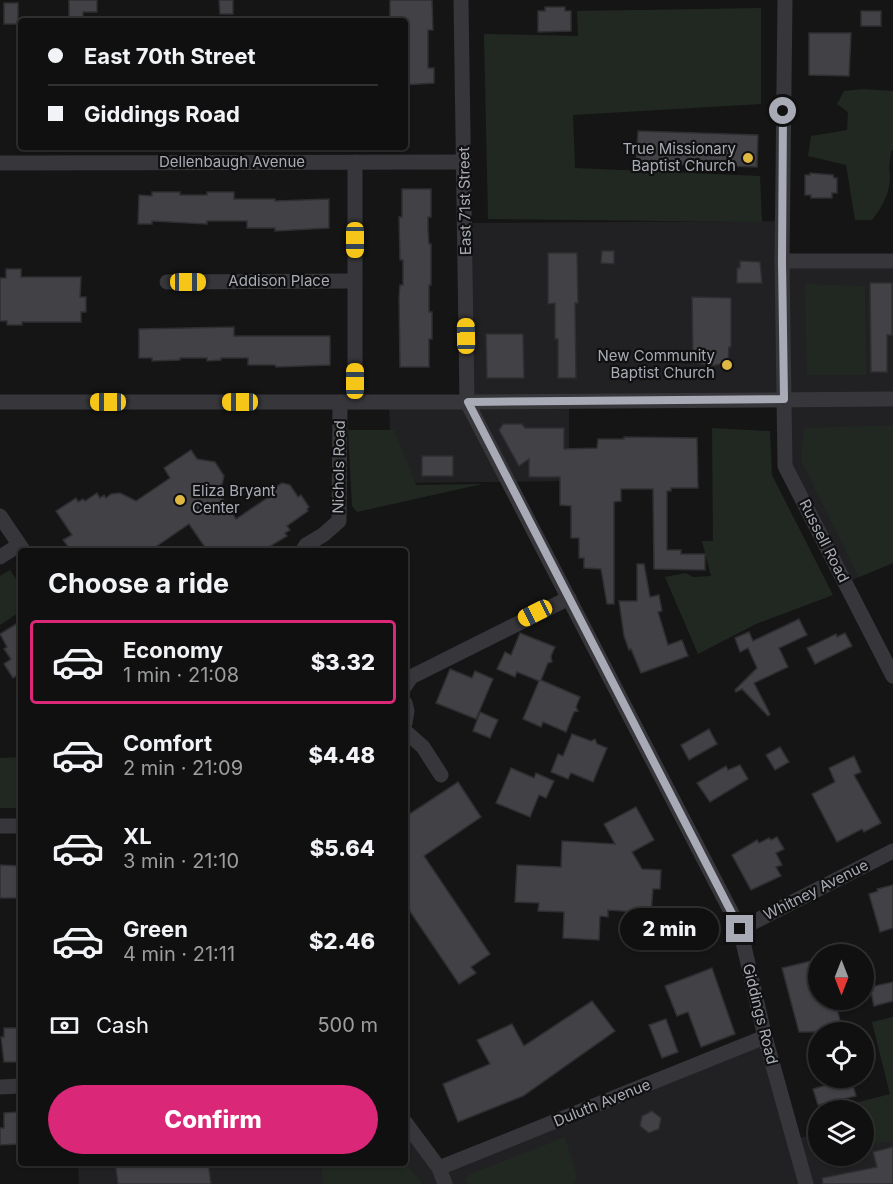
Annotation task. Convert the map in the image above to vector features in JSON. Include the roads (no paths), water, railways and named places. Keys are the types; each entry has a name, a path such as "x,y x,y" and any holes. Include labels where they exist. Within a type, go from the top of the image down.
{"street":[{"name":"East 71st Street","path":"461,0 468,402"},
{"name":"Russell Road","path":"785,0 782,261 785,466 893,676"},
{"name":"Nichols Road","path":"304,548 339,521 355,281 355,162"},
{"name":"Dellenbaugh Avenue","path":"0,163 464,162"},
{"path":"782,261 893,261"},
{"name":"Addison Place","path":"167,282 355,281"},
{"path":"0,402 893,399"},
{"name":"Giddings Road","path":"468,402 740,929 765,1037 806,1184"},
{"path":"0,516 21,548"},
{"path":"0,557 18,549"},
{"path":"408,682 411,677 569,598"},
{"path":"408,734 423,747 441,775"},
{"path":"0,826 18,826"},
{"name":"Whitney Avenue","path":"740,929 893,850"},
{"name":"Duluth Avenue","path":"439,1168 765,1037"},
{"path":"0,1087 18,1086"},
{"path":"408,1126 439,1168 445,1184"}],"place":[{"name":"True Missionary Baptist Church","path":"748,158"},
{"name":"New Community Baptist Church","path":"727,365"},
{"name":"Eliza Bryant Center","path":"180,500"}]}
